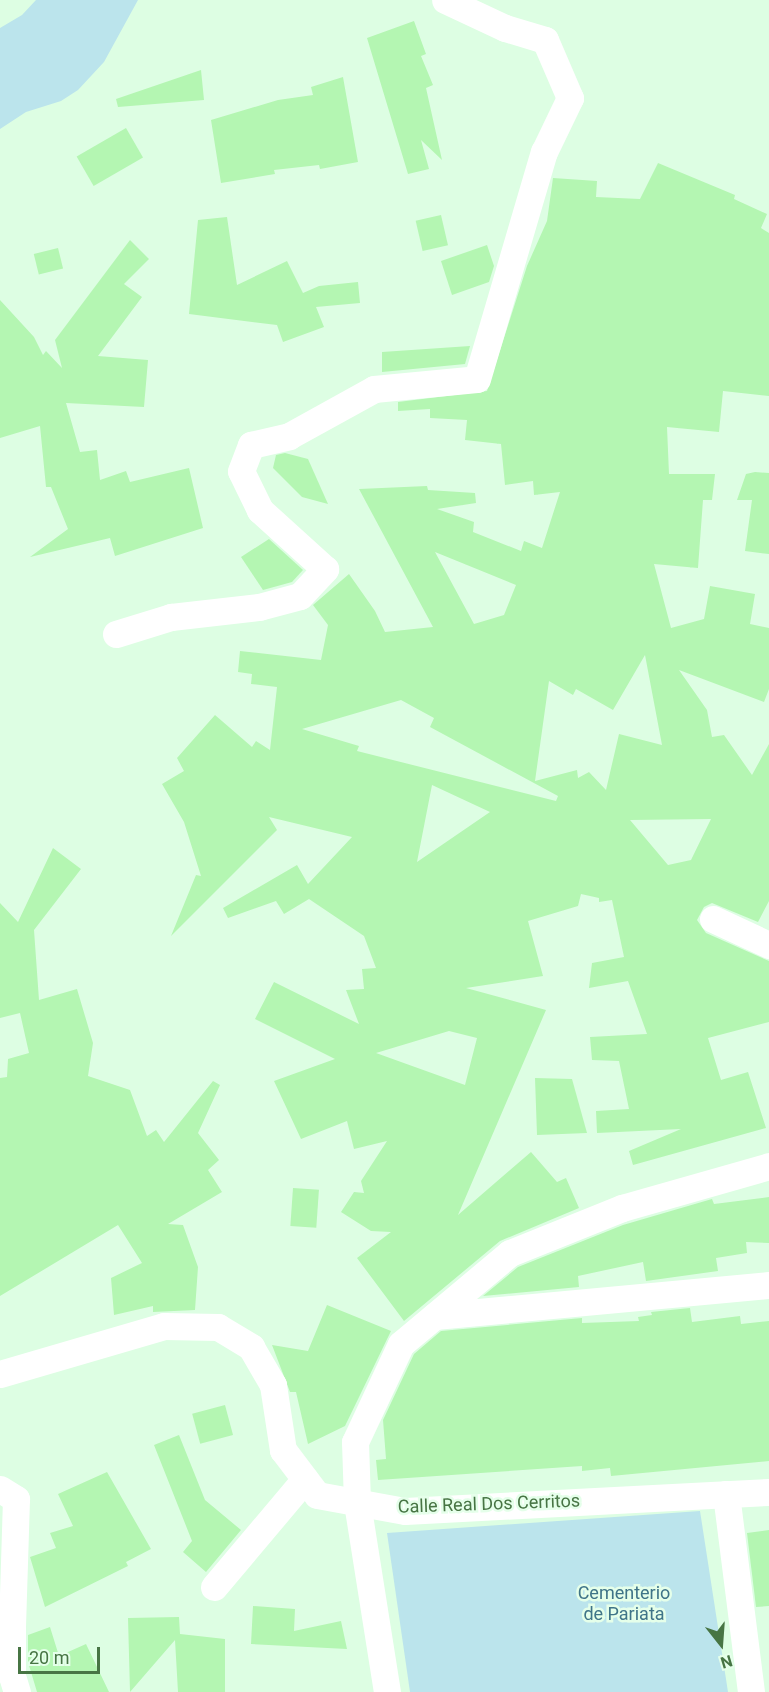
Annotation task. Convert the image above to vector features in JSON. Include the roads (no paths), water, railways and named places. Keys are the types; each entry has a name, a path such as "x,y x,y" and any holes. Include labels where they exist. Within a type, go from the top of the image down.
{"street":[{"path":"116,634 171,617 259,607 300,596 325,569 260,510 242,471 251,445 289,436 374,389 477,379 544,152 570,98 545,40 505,28 445,0"},
{"path":"713,919 769,945"},
{"path":"387,1692 357,1502 355,1442 401,1344 510,1253 622,1208 769,1166"},
{"path":"435,1316 769,1285"},
{"name":"Calle Real Dos Cerritos","path":"0,1374 164,1326 218,1327 251,1347 273,1385 283,1450 317,1495 405,1511 769,1492"},
{"path":"214,1587 305,1479"},
{"path":"0,1489 16,1499 12,1676 17,1692"},
{"path":"726,1494 751,1692"}],"park label":[{"name":"Cementerio de Pariata","path":"624,1604"}]}
